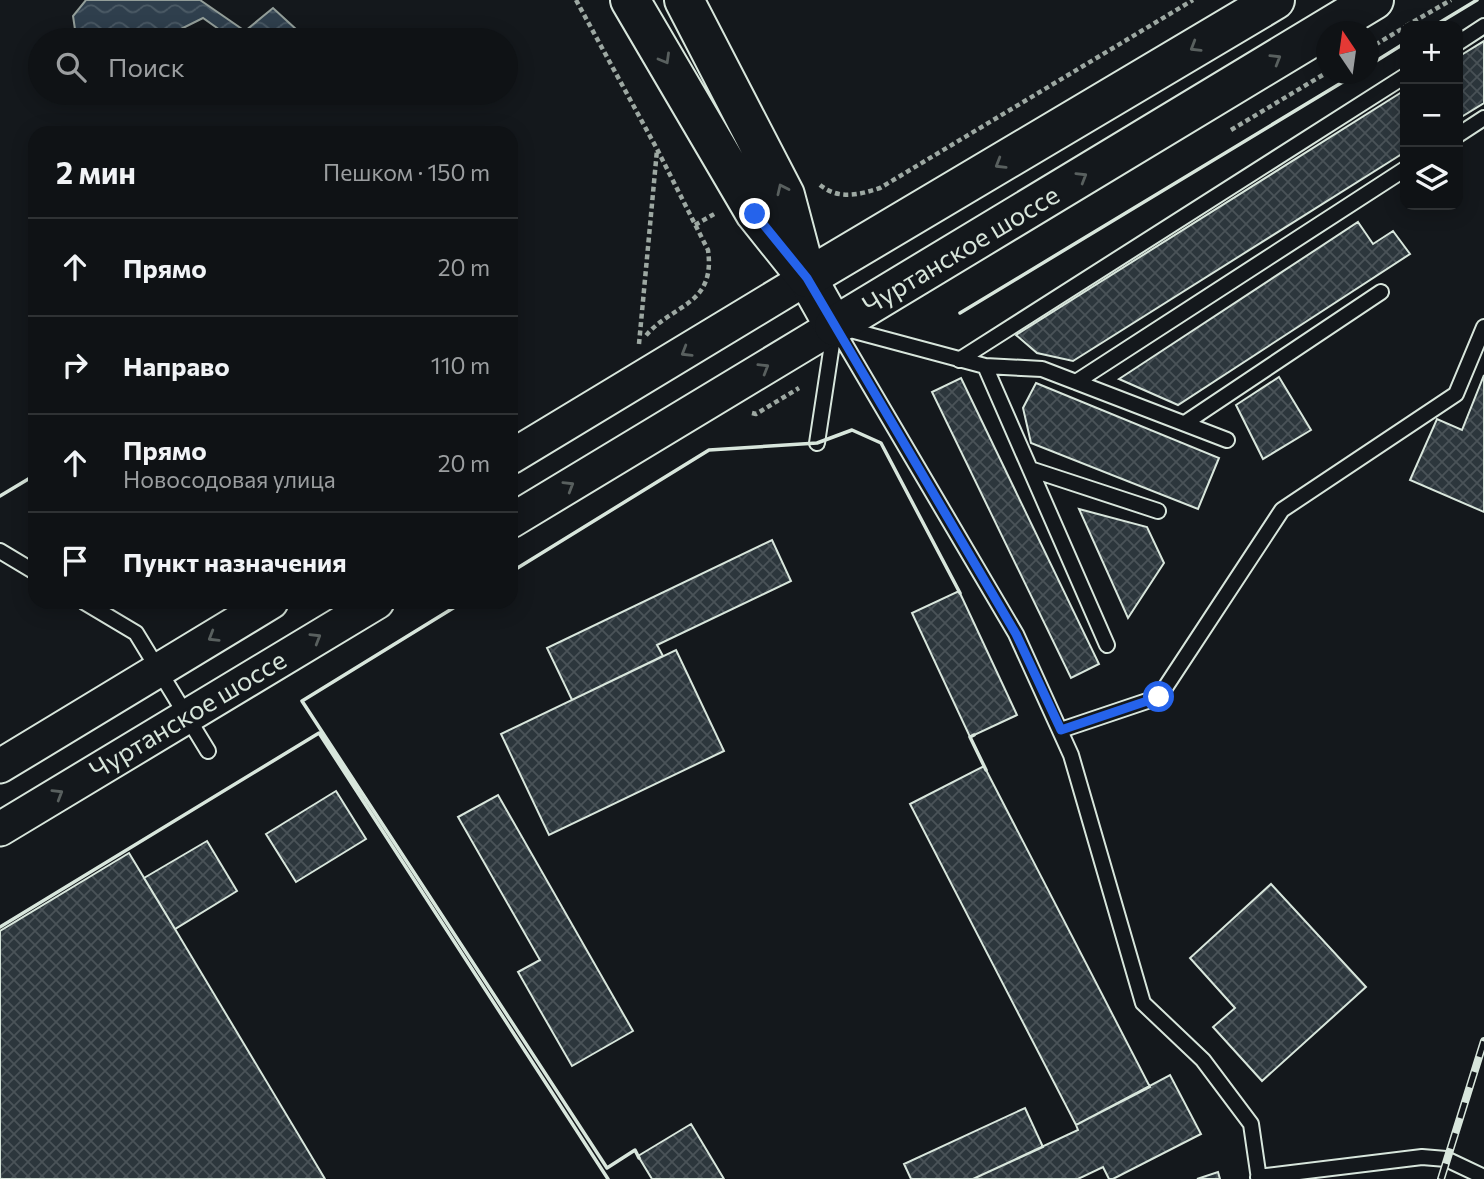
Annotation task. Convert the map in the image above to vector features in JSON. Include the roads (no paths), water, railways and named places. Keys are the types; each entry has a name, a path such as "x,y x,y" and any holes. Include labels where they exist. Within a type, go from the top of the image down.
{"main road":[{"path":"631,0 755,214 807,278 834,326"},
{"path":"684,0 785,195 807,278"},
{"name":"Чуртанское шоссе","path":"807,278 1275,0"},
{"name":"Чуртанское шоссе","path":"834,326 1374,0"}],"street":[{"name":"Чуртанское шоссе","path":"518,453 807,278"},
{"name":"Чуртанское шоссе","path":"518,517 834,326"},
{"name":"Чуртанское шоссе","path":"0,766 259,609"},
{"name":"Чуртанское шоссе","path":"0,829 365,609"}],"lane":[{"path":"1463,40 1484,26"},
{"path":"959,360 1400,79"},
{"path":"1463,132 1484,118"},
{"path":"1076,382 1400,172"},
{"path":"1185,423 1381,292"},
{"path":"834,326 985,366 1042,369 1227,440"},
{"path":"817,443 834,326"},
{"path":"834,326 1016,634 1071,755 1143,1003 1203,1060 1251,1124 1258,1178 1422,1157 1446,1159 1484,1177"},
{"path":"1061,730 1159,697 1282,510 1455,394 1484,327"},
{"path":"985,366 1107,645"},
{"path":"1030,469 1158,511"},
{"path":"0,551 28,568"},
{"path":"95,609 136,634 208,751"}],"water":[{"path":"86,0 200,0 241,28 217,28 203,18 183,28 75,28 73,16"},
{"path":"273,8 295,28 249,28"}],"railway":[{"path":"1441,1179 1484,1041"}]}
